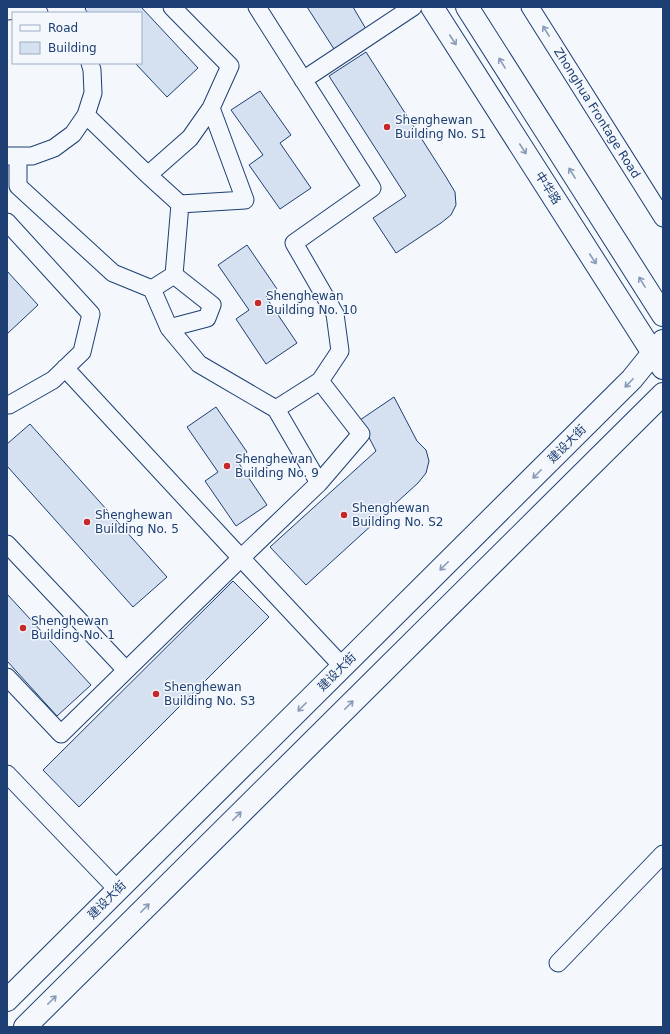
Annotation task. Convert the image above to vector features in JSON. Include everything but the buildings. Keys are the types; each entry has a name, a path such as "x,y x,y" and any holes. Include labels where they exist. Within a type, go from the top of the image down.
{"main road":[{"name":"中华路","path":"432,7 660,354"},
{"path":"467,7 663,315"},
{"name":"建设大街","path":"7,1000 632,379 660,354"},
{"path":"25,1027 663,394"}],"street":[{"path":"148,175 190,138 211,108 230,66 172,7"},
{"path":"257,7 372,188 294,243 335,314 340,351 320,381 276,409"},
{"path":"303,80 413,7"},
{"name":"Zhonghua Frontage Road","path":"530,7 663,218"},
{"path":"7,11 25,9 36,12"},
{"path":"90,64 93,94 86,116 73,134 54,148 32,156 13,156 18,186 113,273 152,289 169,328 199,364 276,409 319,482"},
{"path":"86,116 180,204 245,200 211,108"},
{"path":"174,274 180,204"},
{"path":"7,222 91,314 82,352 53,380 7,405"},
{"path":"152,289 174,274"},
{"path":"169,328 207,318 212,305 174,274"},
{"path":"65,368 343,667"},
{"path":"7,677 61,734 319,482 361,434 320,381"},
{"path":"7,544 126,670"},
{"path":"7,774 118,890"},
{"path":"558,964 663,854"}],"place":[{"name":"Shenghewan Building No. S1","path":"387,127"},
{"name":"Shenghewan Building No. 10","path":"258,303"},
{"name":"Shenghewan Building No. 9","path":"227,466"},
{"name":"Shenghewan Building No. S2","path":"344,515"},
{"name":"Shenghewan Building No. 5","path":"87,522"},
{"name":"Shenghewan Building No. 1","path":"23,628"},
{"name":"Shenghewan Building No. S3","path":"156,694"}]}
